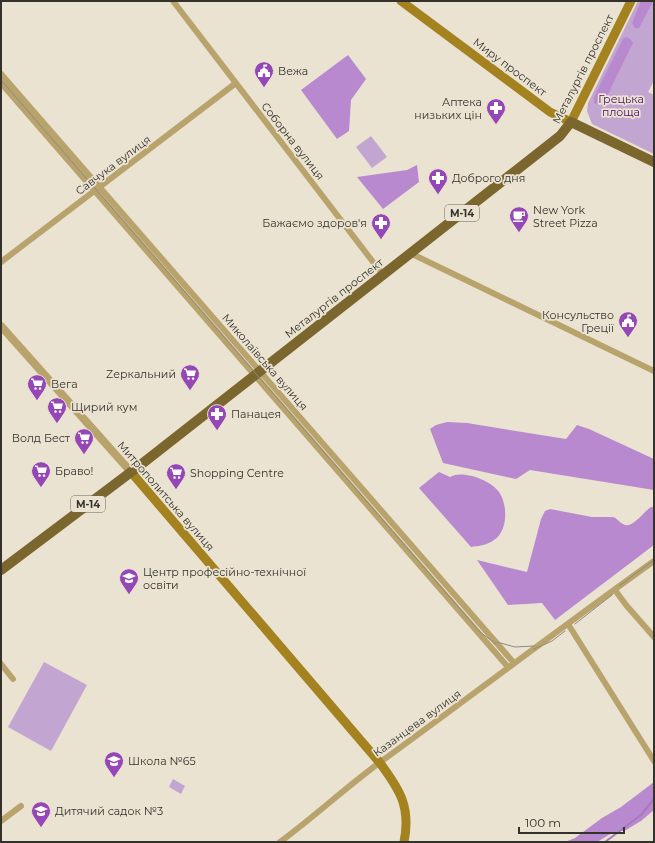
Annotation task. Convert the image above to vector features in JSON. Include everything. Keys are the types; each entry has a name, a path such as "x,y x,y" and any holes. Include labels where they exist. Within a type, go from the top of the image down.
{"highway":[{"name":"Миру проспект","path":"570,122 654,162"},
{"name":"Металургів проспект","path":"1,570 131,472 560,136 570,122"}],"main road":[{"name":"Миру проспект","path":"401,1 550,112 570,122"},
{"name":"Металургів проспект","path":"570,122 631,1"},
{"name":"Митрополитська вулиця","path":"131,472 380,763 397,788 406,810 407,822 404,842"}],"street":[{"name":"Соборна вулиця","path":"173,1 383,275"},
{"name":"Миколаївська вулиця","path":"1,74 97,189 323,449 508,667"},
{"name":"Савчука вулиця","path":"1,262 236,83"},
{"name":"Миколаївська вулиця","path":"1,84 97,189"},
{"path":"410,253 654,370"},
{"name":"Митрополитська вулиця","path":"1,326 131,472"},
{"name":"Миколаївська вулиця","path":"323,449 514,663"},
{"name":"Казанцева вулиця","path":"280,842 380,763 508,667 654,561"},
{"path":"615,590 654,637"},
{"path":"568,624 654,761"},
{"path":"1,664 13,679"},
{"path":"1,821 21,806"}],"green space":[{"name":"Грецька площа","path":"638,1 654,1 654,81 648,92 654,95 654,154 592,124 587,111 588,103"},
{"path":"371,136 387,157 372,168 356,147"},
{"path":"44,662 87,685 51,751 8,727"},
{"path":"173,779 185,786 181,794 169,787"}],"shaded area":[{"path":"641,1 653,1 639,28 635,28 632,23"},
{"path":"626,37 633,43 607,96 601,98 596,104 594,103 594,97 623,39"},
{"path":"348,55 366,79 351,100 349,131 337,139 301,90"},
{"path":"417,165 419,182 383,209 357,177 407,170"},
{"path":"447,422 467,423 566,439 577,425 654,459 654,490 530,470 516,479 443,463 430,429 436,425"},
{"path":"439,472 450,477 462,474 477,477 490,484 499,492 504,504 505,518 502,531 492,542 471,547 419,488"},
{"path":"651,507 654,507 654,545 555,620 542,603 508,605 477,560 527,572 541,519 545,511 550,509 592,517 613,517 626,525 630,525"},
{"path":"654,782 654,810 641,821 626,830 612,833 597,842 565,842 575,838 602,818 621,807"}],"waterway":[{"path":"605,842 641,815 654,799"}],"tram line":[{"path":"1,80 480,632 496,644"},
{"path":"619,586 654,560"},
{"path":"575,624 612,595"},
{"path":"534,649 552,641 565,631"},
{"path":"497,642 515,647 534,646"}],"place":[{"name":"Вежа","path":"264,88"},
{"name":"Аптека низьких цін","path":"496,125"},
{"name":"Доброго дня","path":"438,195"},
{"name":"New York Street Pizza","path":"519,233"},
{"name":"Бажаємо здоров'я","path":"381,240"},
{"name":"Консульство Греції","path":"628,338"},
{"name":"Zеркальний","path":"190,391"},
{"name":"Вега","path":"37,401"},
{"name":"Щирий кум","path":"57,424"},
{"name":"Панацея","path":"217,431"},
{"name":"Волд Бест","path":"84,455"},
{"name":"Браво!","path":"41,488"},
{"name":"Shopping Centre","path":"176,490"},
{"name":"Центр професійно-технічної освіти","path":"129,595"},
{"name":"Школа №65","path":"114,778"},
{"name":"Дитячий садок №3","path":"41,828"}]}
